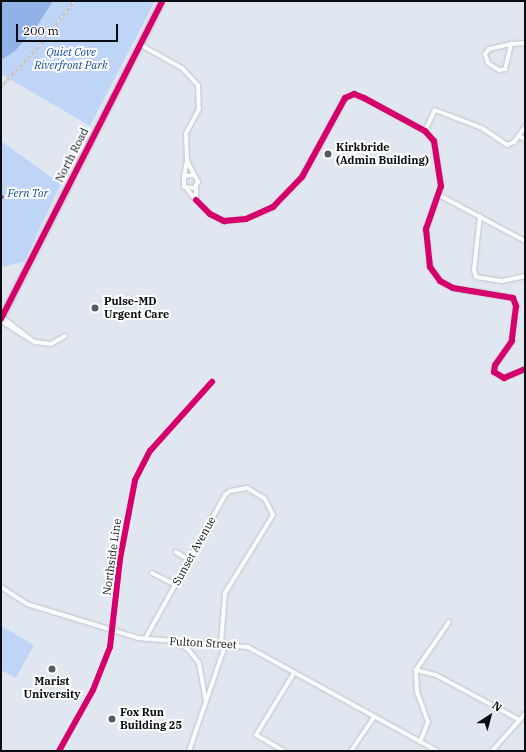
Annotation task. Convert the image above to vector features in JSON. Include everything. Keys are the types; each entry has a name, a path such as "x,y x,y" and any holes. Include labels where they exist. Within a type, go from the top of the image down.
{"highway":[{"name":"North Road","path":"1,319 162,1"}],"street":[{"path":"511,44 505,69 499,70 488,63 485,54 489,49 511,44 525,42"},
{"path":"139,44 182,68 198,85 201,101 186,133 187,161 197,179 196,200"},
{"path":"187,161 182,183 196,200 216,218 232,221 258,215 279,203 302,177 344,99 350,94 364,98 425,131 438,152 441,177 439,195 429,216 425,234 432,271 440,281 454,288 513,298 516,306 512,342 495,365 494,372 504,378 525,369"},
{"path":"425,131 435,110 482,128 507,145 519,136 525,127"},
{"path":"519,136 525,139"},
{"path":"184,176 194,175"},
{"path":"187,189 196,187"},
{"path":"439,195 525,240"},
{"path":"480,216 474,270 476,277 502,281 525,276"},
{"path":"1,319 33,342 48,344 65,336"},
{"name":"Sunset Avenue","path":"145,639 225,495 239,488 260,494 269,504 273,515 228,587 222,611 220,643"},
{"path":"176,552 189,560"},
{"path":"152,573 176,585"},
{"name":"Fulton Street","path":"1,587 27,604 145,639 226,643 248,647 436,751"},
{"path":"420,742 428,722 417,691 416,670 449,622"},
{"path":"170,641 185,647 198,663 204,683 203,710"},
{"path":"189,751 226,643"},
{"path":"416,670 436,675 520,720"},
{"path":"284,751 256,734 294,672"},
{"path":"492,751 525,714"},
{"path":"351,751 374,717"}],"green space":[{"name":"Quiet Cove Riverfront Park","path":"52,1 155,1 90,126 1,74 1,58"},
{"name":"Fern Tor","path":"1,141 61,184 24,262 1,267"},
{"path":"1,626 34,645 16,678 1,670"}],"shaded area":[{"path":"1,1 53,1 37,26 15,51 1,60"}],"railway":[{"path":"1,86 39,46 74,1"}],"cycle path":[{"path":"1,319 162,1"},
{"path":"196,200 210,214 224,221 246,219 273,207 302,177 345,98 354,94 364,98 425,131 434,141 441,186 426,229 430,267 440,281 453,288 513,298 516,306 512,341 495,365 494,372 504,378 525,369"},
{"name":"Northside Line","path":"59,751 93,690 110,647 120,559 135,480 150,451 212,382"}],"place":[{"name":"Kirkbride (Admin Building)","path":"328,154"},
{"name":"Pulse-MD Urgent Care","path":"95,308"},
{"name":"Marist University","path":"52,669"},
{"name":"Fox Run Building 25","path":"112,719"}]}
